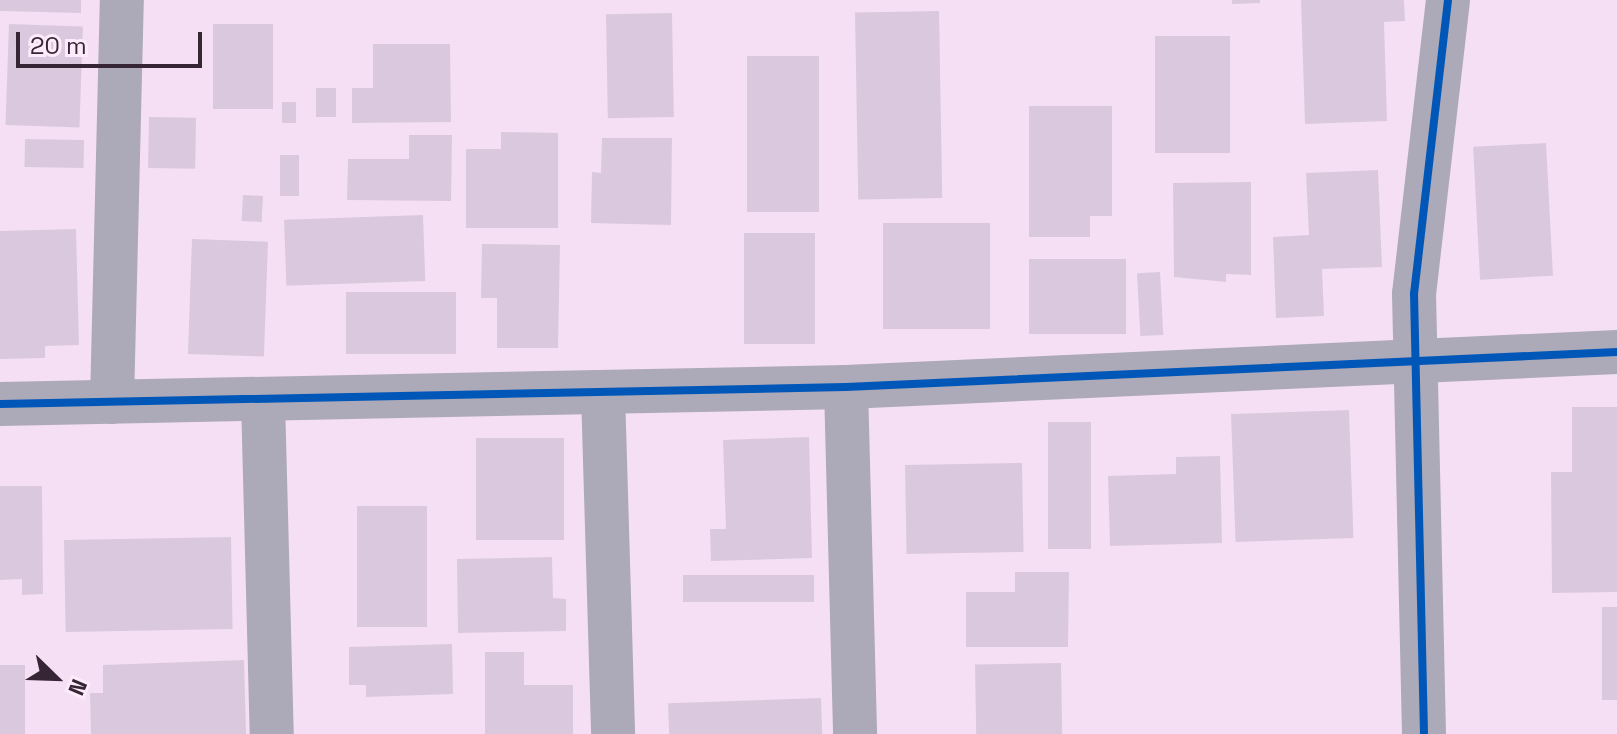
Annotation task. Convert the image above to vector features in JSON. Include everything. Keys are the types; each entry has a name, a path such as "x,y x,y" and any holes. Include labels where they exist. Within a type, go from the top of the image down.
{"street":[{"path":"112,402 122,0"},
{"path":"1424,734 1414,294 1448,0"},
{"path":"0,404 846,387 1617,352"},
{"path":"846,387 855,734"},
{"path":"603,393 613,734"},
{"path":"263,400 272,734"}],"building":[{"path":"0,0 81,0 81,13 0,11"},
{"path":"1232,0 1260,0 1260,3 1232,4"},
{"path":"1301,0 1404,0 1405,21 1384,22 1387,121 1305,124"},
{"path":"939,11 942,198 858,199 855,12"},
{"path":"672,13 674,117 608,118 606,14"},
{"path":"9,24 83,27 79,128 5,125"},
{"path":"213,24 273,24 273,109 213,109"},
{"path":"1155,36 1230,36 1230,153 1155,153"},
{"path":"373,44 450,44 451,122 352,123 352,88 373,88"},
{"path":"747,56 819,56 819,212 747,212"},
{"path":"316,88 336,88 336,117 316,117"},
{"path":"282,102 296,102 296,123 282,123"},
{"path":"1029,106 1112,106 1112,216 1090,216 1090,237 1029,237"},
{"path":"149,117 196,118 195,169 148,168"},
{"path":"501,132 558,133 558,228 466,228 466,149 501,149"},
{"path":"409,135 452,135 451,201 347,200 348,159 409,159"},
{"path":"602,138 672,138 671,225 591,223 592,172 601,173"},
{"path":"25,139 84,140 84,168 25,167"},
{"path":"1546,143 1553,276 1480,280 1473,147"},
{"path":"280,155 299,155 299,196 280,196"},
{"path":"1378,170 1382,267 1322,269 1324,316 1276,318 1273,237 1309,235 1306,173"},
{"path":"1251,182 1251,275 1226,274 1226,282 1174,277 1173,183"},
{"path":"243,195 263,196 262,222 242,221"},
{"path":"423,215 425,281 286,286 284,220"},
{"path":"883,223 990,223 990,329 883,329"},
{"path":"76,229 79,345 45,346 45,358 0,359 0,231"},
{"path":"744,233 815,233 815,344 744,344"},
{"path":"192,239 268,242 264,357 188,354"},
{"path":"482,244 560,245 558,348 497,348 497,298 481,298"},
{"path":"1029,259 1126,259 1126,334 1029,334"},
{"path":"1160,272 1163,335 1140,336 1137,273"},
{"path":"346,292 456,292 456,354 346,354"},
{"path":"1572,407 1617,407 1617,592 1552,593 1551,472 1572,472"},
{"path":"1349,410 1353,538 1236,542 1231,414"},
{"path":"1048,422 1091,422 1091,549 1048,549"},
{"path":"809,437 812,558 711,561 710,529 726,529 723,440"},
{"path":"476,438 564,438 564,540 476,540"},
{"path":"1220,456 1222,543 1110,546 1108,476 1176,474 1176,457"},
{"path":"1022,463 1024,552 907,554 905,465"},
{"path":"0,486 42,486 43,594 22,595 22,579 0,580"},
{"path":"357,506 427,506 427,627 357,627"},
{"path":"231,537 233,629 66,632 64,540"},
{"path":"552,557 553,598 566,599 566,631 458,633 457,559"},
{"path":"1015,572 1069,572 1068,647 966,647 966,592 1015,592"},
{"path":"683,575 814,575 814,602 683,602"},
{"path":"1602,607 1617,607 1617,700 1602,700"},
{"path":"452,644 453,694 366,697 366,685 349,685 349,647"},
{"path":"485,652 524,652 524,685 573,685 573,734 485,734"},
{"path":"244,660 246,734 91,734 90,693 103,693 103,665"},
{"path":"1061,663 1062,734 976,734 975,665"},
{"path":"0,665 25,665 25,734 0,734"},
{"path":"821,698 822,734 669,734 668,703"}],"cycle path":[{"path":"1424,734 1414,294 1448,0"},
{"path":"0,404 846,387 1617,352"}]}
